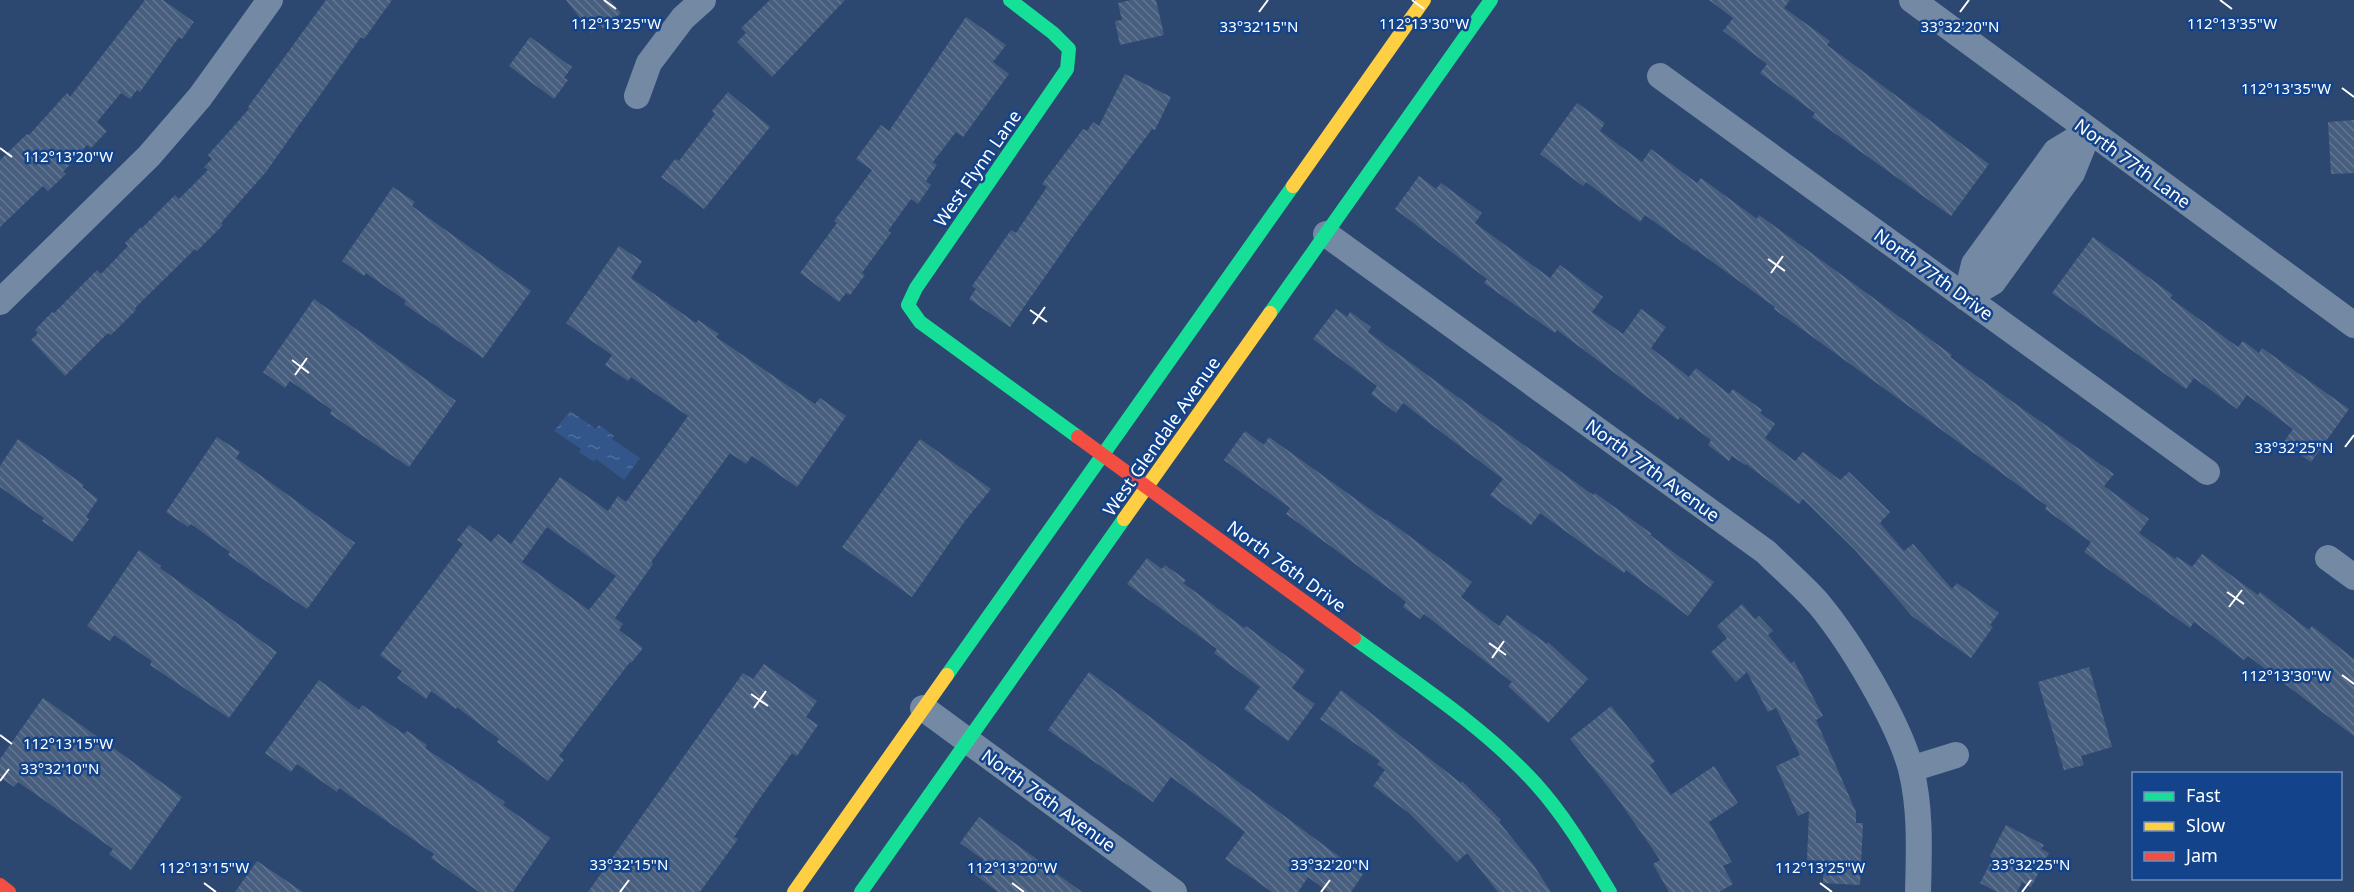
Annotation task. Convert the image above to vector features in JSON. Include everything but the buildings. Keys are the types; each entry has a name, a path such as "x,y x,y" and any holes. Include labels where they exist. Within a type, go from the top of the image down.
{"main road":[{"name":"West Flynn Lane","path":"908,304 916,288 1067,69 1070,49 1010,0"},
{"name":"West Glendale Avenue","path":"794,892 1424,0"},
{"name":"West Glendale Avenue","path":"861,892 1491,0"},
{"name":"North 76th Drive","path":"908,304 920,322 1103,453 1455,711 1488,738 1546,795 1571,829 1610,892"},
{"path":"0,885 9,892"}],"street":[{"path":"0,302 149,156 200,98 270,0"},
{"path":"637,96 649,63 682,18 703,0"},
{"name":"North 77th Lane","path":"1912,0 2354,325"},
{"name":"North 77th Drive","path":"1660,76 2207,472"},
{"path":"1966,298 1993,282 2072,172 2089,131"},
{"name":"North 77th Avenue","path":"1326,234 1766,552 1818,603 1839,631 1877,695 1911,769 1919,844 1918,892"},
{"path":"2328,558 2354,578"},
{"name":"North 76th Avenue","path":"923,708 1174,892"},
{"path":"1911,769 1956,755"}],"water":[{"path":"570,411 596,429 599,425 614,436 612,439 640,458 624,480 596,459 594,462 579,452 581,449 554,431"}],"traffic: fast":[{"path":"1010,0 1053,33 1069,49 1067,69 916,288 908,305 920,322 1078,437"},
{"path":"1270,313 1491,0"},
{"path":"947,675 1293,186"},
{"path":"861,892 1124,519"},
{"path":"1354,638 1448,706 1515,762 1556,809 1610,892"}],"traffic: slow":[{"path":"1293,186 1424,0"},
{"path":"1124,519 1270,313"},
{"path":"794,892 947,675"}],"traffic: jam":[{"path":"1078,437 1354,638"},
{"path":"0,885 9,892"}]}
